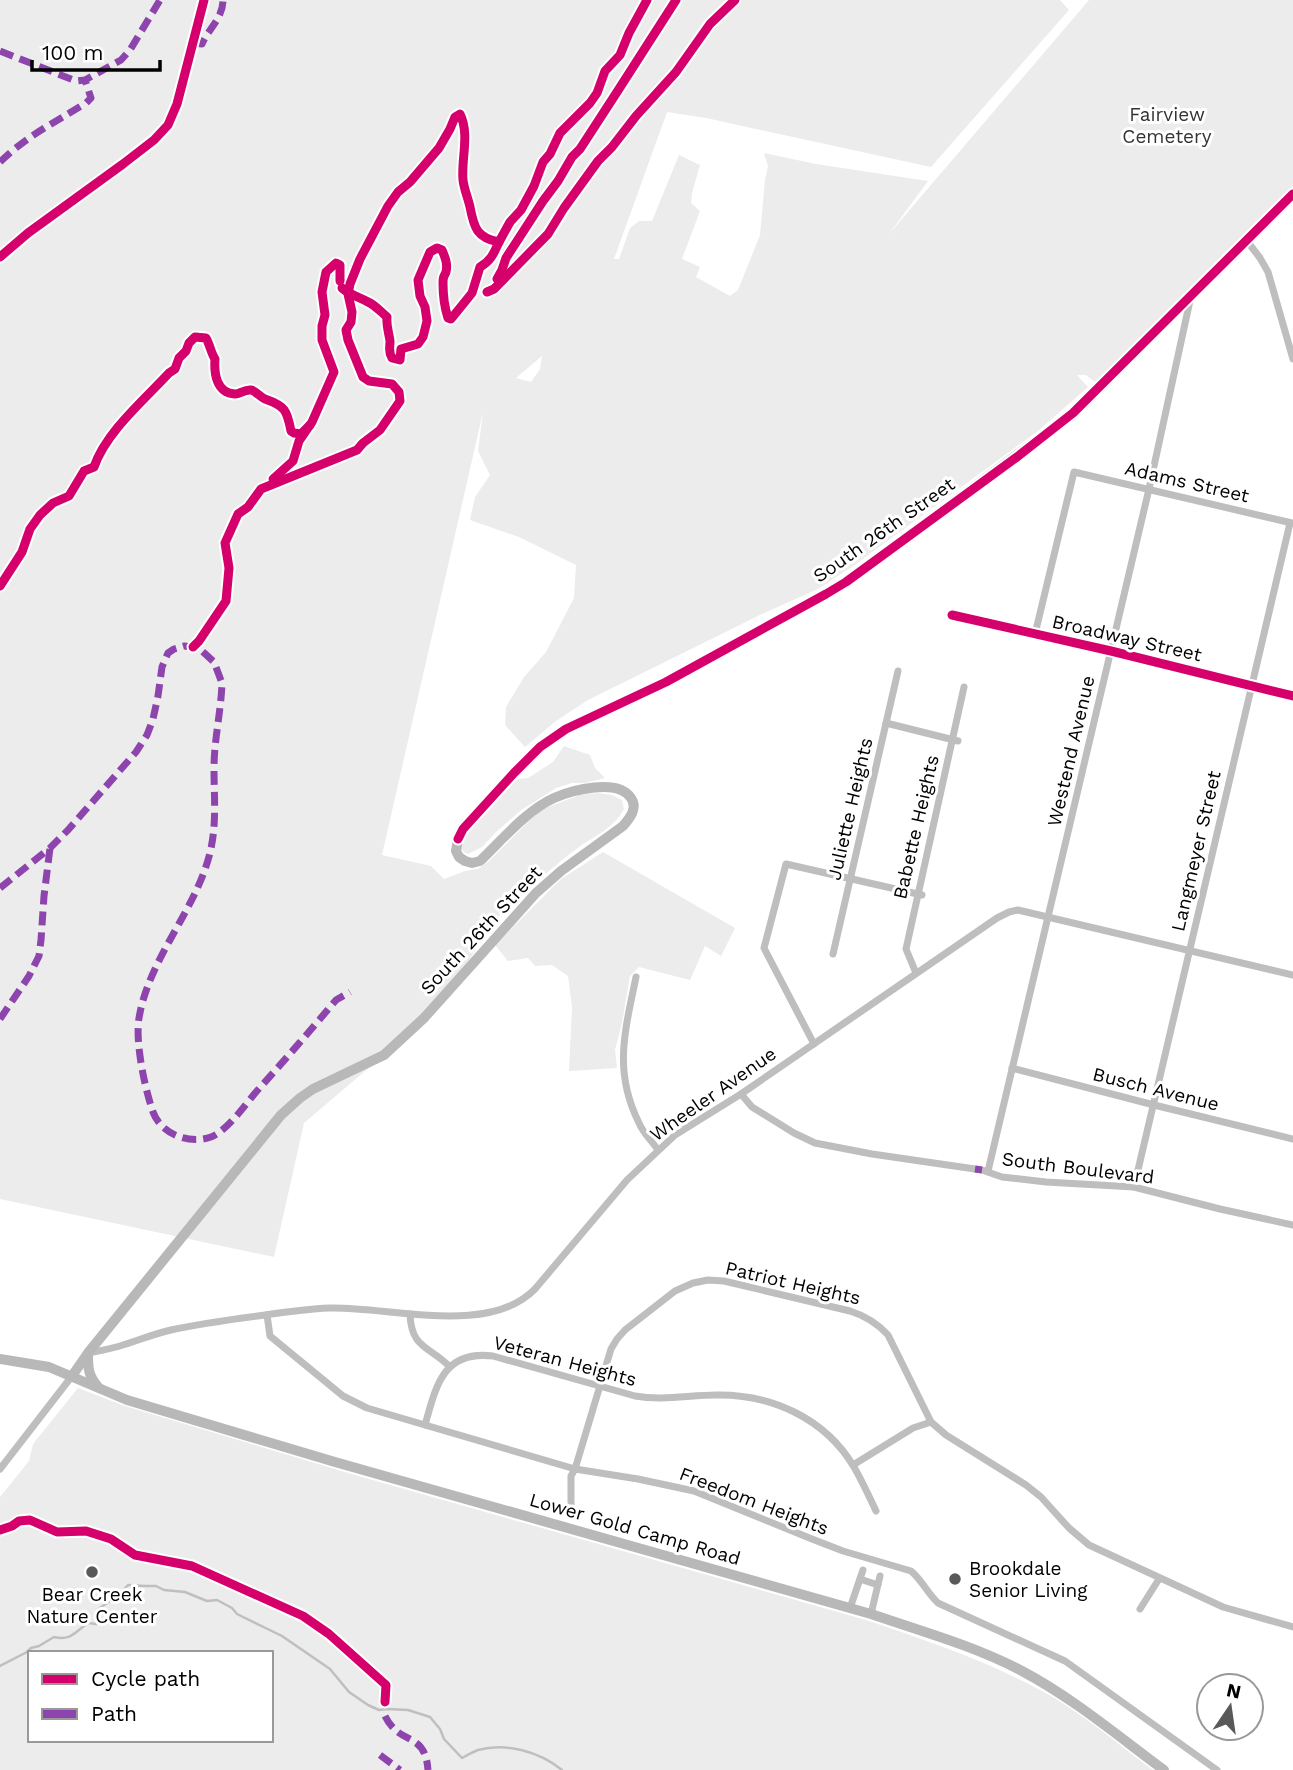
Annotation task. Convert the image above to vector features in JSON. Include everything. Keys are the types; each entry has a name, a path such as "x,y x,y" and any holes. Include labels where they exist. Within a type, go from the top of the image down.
{"street":[{"name":"South 26th Street","path":"72,1376 281,1115 313,1088 394,1048 536,893 630,819 634,802 629,794 619,789 570,792 545,803 530,814 480,861 465,862 456,851 456,844 463,829 540,747 566,729 666,682 846,582 1017,457 1073,413 1293,194"},
{"path":"1247,241 1268,272 1293,359"},
{"name":"Westend Avenue","path":"982,1170 1012,1068 1149,489 1191,295"},
{"name":"Adams Street","path":"1035,634 1074,472 1291,523"},
{"name":"Langmeyer Street","path":"1134,1187 1291,523"},
{"name":"Broadway Street","path":"952,615 1293,696"},
{"name":"Juliette Heights","path":"832,954 898,671"},
{"name":"Babette Heights","path":"916,973 906,949 955,740 964,687"},
{"path":"886,723 955,740"},
{"path":"814,1044 764,948 786,863 919,894"},
{"name":"Wheeler Avenue","path":"88,1353 171,1330 267,1315 331,1308 466,1316 500,1311 516,1305 526,1298 627,1180 675,1135 741,1094 1009,912 1018,910 1293,975"},
{"path":"635,977 622,1062 628,1095 639,1125 658,1150"},
{"name":"Busch Avenue","path":"1012,1068 1293,1139"},
{"name":"South Boulevard","path":"741,1094 752,1107 815,1143 982,1170 1002,1177 1134,1187 1293,1225"},
{"name":"Patriot Heights","path":"571,1510 571,1476 611,1349 625,1330 674,1291 693,1283 724,1281 864,1315 878,1325 895,1346 931,1422 946,1435 1026,1485 1089,1545 1223,1607 1293,1627"},
{"path":"410,1314 413,1332 424,1348 439,1356 449,1366 440,1378 425,1425"},
{"name":"Freedom Heights","path":"267,1315 270,1336 343,1396 367,1408 575,1469 694,1491 843,1551 911,1571 918,1576 930,1596 938,1603 1065,1661 1217,1770"},
{"path":"88,1353 91,1379 100,1389"},
{"name":"Veteran Heights","path":"449,1366 465,1357 493,1356 649,1398 730,1395 754,1397 775,1403 806,1418 838,1446 853,1465 876,1511"},
{"name":"Lower Gold Camp Road","path":"0,1359 49,1367 127,1400 871,1614 971,1649 1022,1672 1074,1703 1164,1770"},
{"path":"0,1469 72,1376"},
{"path":"853,1465 913,1428 931,1422"},
{"path":"850,1608 863,1570"},
{"path":"871,1614 880,1576"},
{"path":"860,1578 878,1585"},
{"path":"1140,1609 1159,1579"}],"green space":[{"name":"Fairview Cemetery","path":"0,0 1060,0 1069,10 931,167 667,112 614,259 619,259 630,228 639,221 652,221 679,155 700,165 691,203 700,211 682,259 700,267 696,277 730,296 738,290 760,235 768,166 764,153 928,181 889,234 1089,0 1293,0 1293,186 1095,382 1086,375 1077,375 1088,387 1038,431 818,589 588,700 556,721 525,747 505,725 506,707 524,677 546,652 574,598 576,565 519,537 470,520 475,497 490,475 478,451 483,412 382,855 431,866 444,879 478,869 540,810 580,795 597,793 612,795 622,800 624,809 620,816 566,857 489,925 491,928 444,996 384,1055 304,1123 274,1257 0,1199","holes":["542,356 540,369 531,382 516,378"]},
{"path":"564,746 590,755 595,768 605,778 556,788 520,811 482,847 468,854 464,852 460,848 466,835 515,779 528,778 553,762"},
{"path":"603,852 735,928 721,956 705,946 690,980 639,967 630,976 615,1050 617,1068 569,1071 572,1007 568,976 552,965 535,966 528,958 508,961 495,945 561,879"},
{"path":"78,1388 125,1406 355,1475 866,1620 910,1635 976,1660 1055,1698 1153,1770 0,1770 0,1497 29,1461 33,1444"}],"waterway":[{"path":"0,1666 54,1637 69,1637 88,1623 96,1624 97,1610 128,1585 156,1586 164,1590 185,1592 207,1601 217,1600 237,1614 282,1636 330,1669 349,1692 368,1705 379,1710 408,1710 430,1717 444,1739 462,1758 478,1750 511,1748 544,1758 562,1770"}],"marked path":[{"path":"0,51 76,81 85,80 121,60 160,0"},
{"path":"194,43 202,44 218,18 223,0"},
{"path":"0,162 31,137 86,103 91,98 85,80"},
{"path":"0,888 50,848 136,752 153,719 162,667 168,653 184,646 193,647 201,650 214,662 222,683 214,757 214,831 203,875 152,975 139,1018 138,1040 142,1066 157,1120 169,1132 185,1138 203,1139 217,1134 235,1117 336,1000 350,992"},
{"path":"0,1019 39,956 50,848"},
{"path":"975,1169 982,1170"},
{"path":"385,1716 391,1726 422,1749 428,1770"},
{"path":"380,1755 400,1770"}],"cycle path":[{"path":"0,257 28,233 154,140 168,125 177,104 204,0"},
{"path":"193,647 226,601 229,568 225,543 238,514 248,507 261,489 357,450 380,430 400,401 399,392 392,384 369,381 363,377 346,330 351,322 352,312 348,294 350,284 388,206 439,148 455,117 460,114 465,138 463,180 473,221 481,235 499,242 510,222 521,210 560,133 597,93 605,71 620,55 647,0"},
{"path":"497,279 506,258 676,0"},
{"path":"487,292 494,289 548,234 598,161 676,72 710,24 735,0"},
{"path":"458,839 463,829 514,773 540,747 566,729 666,682 846,582 1017,457 1073,413 1293,194"},
{"path":"342,288 373,305 387,317 390,354 392,358 400,360 401,349 418,344 423,337 427,321 418,280 430,252 437,248 442,250 445,258 447,266 443,279 444,297 448,318 451,319 472,293 480,267 490,259 499,242"},
{"path":"273,479 293,461 299,441 312,422 334,372 322,340 325,315 322,292 326,272 336,263 340,265 340,281 340,278"},
{"path":"0,586 22,552 30,529 40,515 53,503 69,496 84,471 94,467 116,429 175,369 179,358 195,337 206,338 215,359 218,381 224,390 235,394 251,390 277,404 286,413 294,433 301,434 310,425"},
{"path":"952,615 1293,696"},
{"path":"0,1530 19,1521 30,1520 57,1532 86,1531 111,1539 135,1555 192,1566 303,1616 329,1634 386,1685 385,1702"}],"place":[{"name":"Bear Creek Nature Center","path":"92,1572"},
{"name":"Brookdale Senior Living","path":"955,1579"}]}
